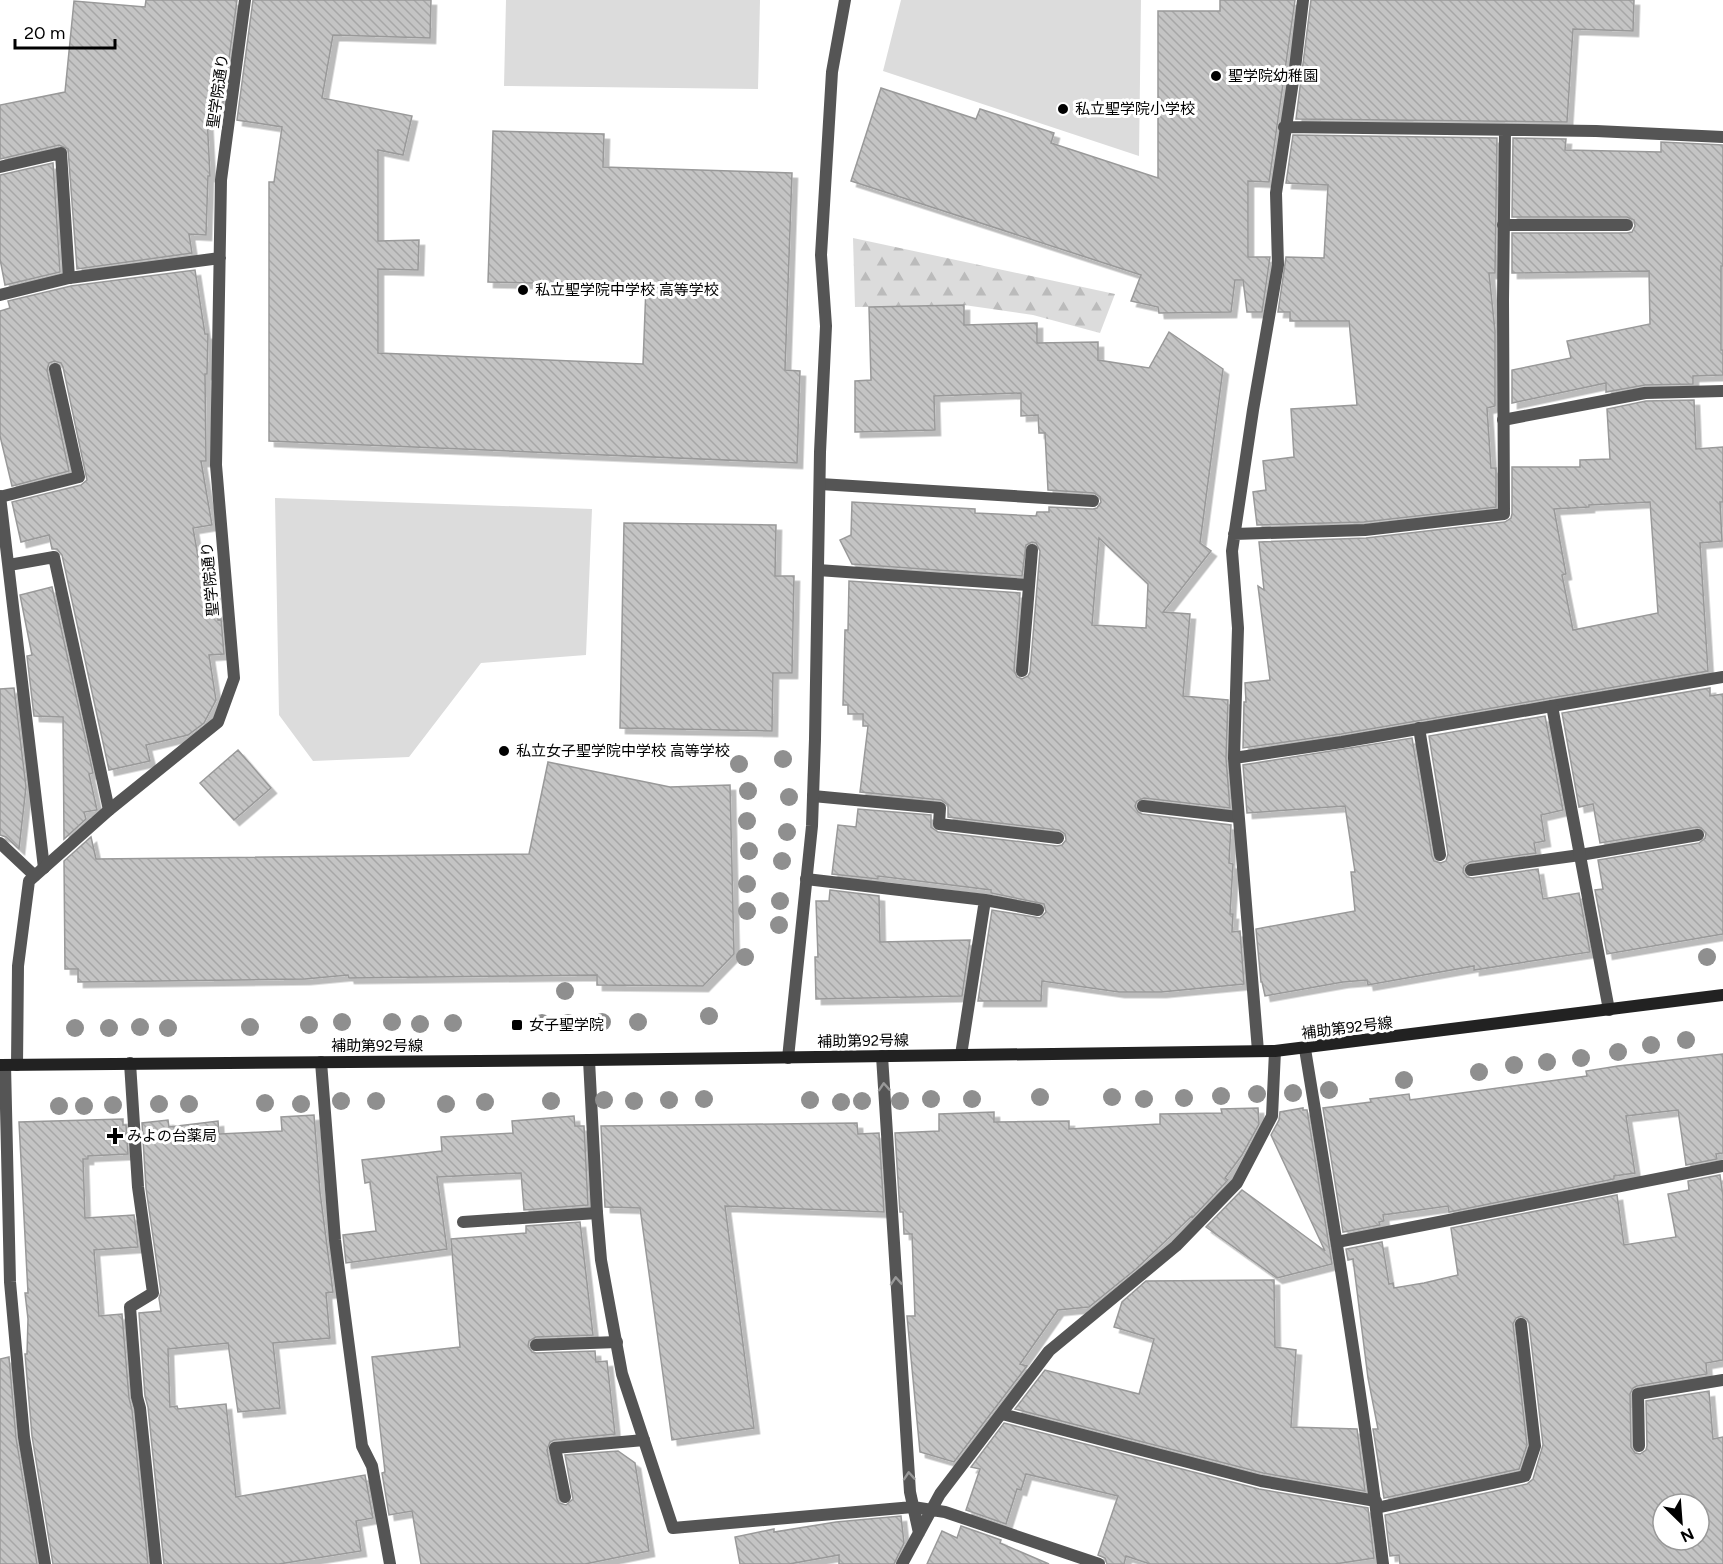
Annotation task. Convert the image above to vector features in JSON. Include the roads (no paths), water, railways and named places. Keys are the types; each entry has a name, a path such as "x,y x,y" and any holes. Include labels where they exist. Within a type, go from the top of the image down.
{"street":[{"name":"聖学院通り","path":"39,872 110,810 218,722 234,678 216,465 221,180 245,0"},
{"path":"788,1058 813,796 826,326 821,255 832,72 845,0"},
{"path":"1258,1051 1234,758 1238,628 1232,551 1278,265 1276,193 1303,0"},
{"path":"1284,127 1505,130 1723,137"},
{"path":"1234,534 1365,530 1504,514 1505,130"},
{"path":"0,167 61,153 69,278"},
{"path":"1503,225 1627,225"},
{"path":"0,295 69,278 220,258"},
{"path":"39,872 9,564 0,496 79,477 55,369"},
{"path":"1503,420 1645,393 1723,391"},
{"path":"820,484 1093,501"},
{"path":"1022,671 1032,550"},
{"path":"9,564 54,557 110,810"},
{"path":"818,570 1028,585"},
{"path":"1234,758 1723,677"},
{"path":"1552,706 1609,1010"},
{"path":"1419,728 1440,855"},
{"path":"813,796 940,808 939,824 1059,838"},
{"path":"1143,806 1238,817"},
{"path":"1471,870 1698,835"},
{"path":"0,843 39,872"},
{"path":"39,872 29,881 8,1065 10,1282 24,1437 45,1564"},
{"path":"806,879 985,900 1038,910"},
{"path":"961,1055 985,900"},
{"name":"補助第92号線","path":"8,1065 1275,1051 1723,995"},
{"path":"1305,1049 1337,1242 1383,1564"},
{"path":"902,1564 940,1494 1049,1351 1176,1246 1238,1184 1272,1116 1275,1051"},
{"path":"882,1056 909,1480 919,1533"},
{"path":"589,1060 601,1260 622,1374 673,1528 913,1507 945,1512 1100,1564"},
{"path":"321,1062 335,1240 362,1446 372,1466 390,1564"},
{"path":"130,1063 138,1187 153,1293 130,1307 136,1397 140,1408 156,1564"},
{"path":"1337,1242 1723,1166"},
{"path":"463,1222 597,1213"},
{"path":"1002,1414 1261,1481 1376,1504 1524,1476 1535,1446 1521,1324"},
{"path":"536,1345 616,1342"},
{"path":"1639,1446 1638,1394 1723,1380"},
{"path":"565,1497 555,1448 644,1440"}],"place":[{"name":"聖学院幼稚園","path":"1216,76"},
{"name":"私立聖学院小学校","path":"1063,109"},
{"name":"私立聖学院中学校 高等学校","path":"523,290"},
{"name":"私立女子聖学院中学校 高等学校","path":"504,751"},
{"name":"女子聖学院","path":"517,1025"},
{"name":"みよの台薬局","path":"115,1136"}]}
